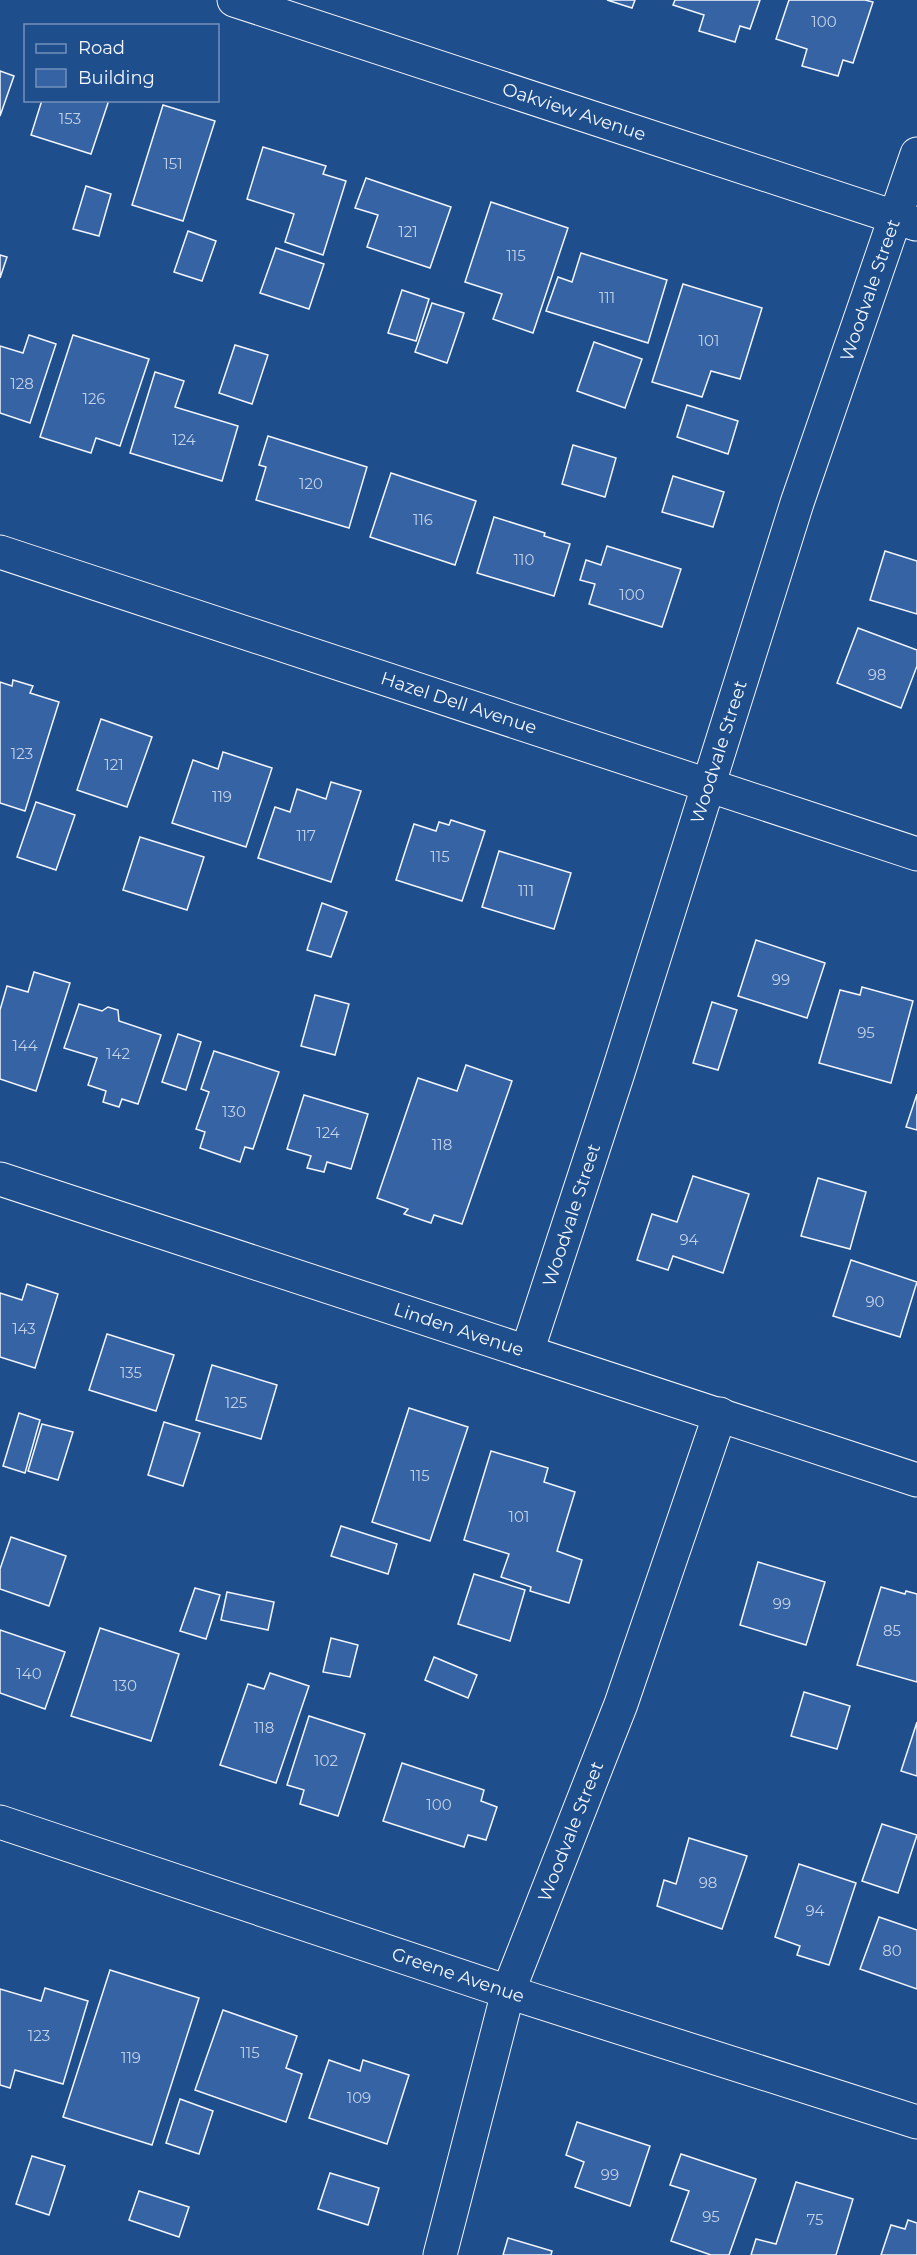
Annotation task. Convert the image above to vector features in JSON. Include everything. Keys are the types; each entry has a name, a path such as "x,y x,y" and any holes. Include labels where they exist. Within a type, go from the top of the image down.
{"street":[{"name":"Oakview Avenue","path":"234,0 907,221"},
{"name":"Woodvale Street","path":"527,1352 796,503 907,221 917,154"},
{"name":"Hazel Dell Avenue","path":"0,552 917,854"},
{"name":"Linden Avenue","path":"0,1179 917,1480"},
{"name":"Woodvale Street","path":"440,2255 508,1992 621,1704 720,1414"},
{"name":"Greene Avenue","path":"0,1822 508,1992 917,2122"}],"building":[{"path":"607,0 635,0 632,8"},
{"path":"675,0 760,0 750,29 740,26 735,42 699,31 704,15 673,5"},
{"path":"789,0 865,0 873,2 853,63 843,60 838,76 802,66 807,49 776,39"},
{"path":"0,71 14,76 0,116"},
{"path":"41,102 108,102 91,154 31,135"},
{"path":"163,105 215,121 183,221 132,205"},
{"path":"263,147 326,166 323,174 346,181 323,255 285,242 294,214 247,199"},
{"path":"366,178 451,207 430,268 367,247 378,215 355,208"},
{"path":"86,186 111,194 99,236 73,229"},
{"path":"491,202 568,228 533,333 493,319 502,294 465,282"},
{"path":"188,231 216,241 202,281 174,272"},
{"path":"276,248 324,264 309,309 260,293"},
{"path":"581,253 667,280 648,343 546,311 558,277 572,282"},
{"path":"0,255 7,257 0,278"},
{"path":"683,284 762,308 740,379 711,371 702,397 652,382"},
{"path":"402,290 429,299 416,341 388,333"},
{"path":"432,303 464,313 447,363 415,352"},
{"path":"29,335 56,344 30,423 0,413 0,346 23,353"},
{"path":"73,335 149,359 120,446 96,438 91,453 40,437"},
{"path":"594,342 642,359 625,408 577,391"},
{"path":"235,345 268,355 252,404 219,393"},
{"path":"155,372 184,381 175,407 238,426 222,481 130,453"},
{"path":"687,405 738,421 728,454 677,437"},
{"path":"268,436 367,467 349,528 256,500 266,467 259,465"},
{"path":"573,445 616,458 605,497 562,484"},
{"path":"391,473 476,501 455,565 370,537"},
{"path":"673,476 724,492 713,527 662,512"},
{"path":"494,517 545,533 544,536 570,544 554,596 477,573"},
{"path":"607,546 681,569 662,627 589,604 595,584 580,580 586,560 601,565"},
{"path":"885,551 917,561 917,614 870,600"},
{"path":"858,628 917,650 917,666 901,708 837,683"},
{"path":"13,680 33,686 30,693 59,702 25,811 0,803 0,682 12,686"},
{"path":"101,719 152,737 127,807 77,790"},
{"path":"223,752 272,768 246,847 172,823 193,760 218,769"},
{"path":"331,782 361,791 331,882 258,858 275,807 290,812 297,789 326,799"},
{"path":"36,802 75,815 56,870 17,857"},
{"path":"451,820 485,831 462,901 396,880 414,824 436,831 439,822 449,825"},
{"path":"140,837 204,857 187,910 123,890"},
{"path":"499,851 571,873 554,929 482,907"},
{"path":"322,903 347,912 331,957 307,950"},
{"path":"756,940 825,963 807,1018 738,996"},
{"path":"34,972 70,983 36,1091 0,1079 0,1010 7,986 28,992"},
{"path":"862,987 913,1001 891,1083 819,1063 840,990 860,995"},
{"path":"315,995 349,1004 335,1055 301,1046"},
{"path":"712,1002 737,1010 718,1070 693,1063"},
{"path":"79,1004 102,1011 108,1007 118,1010 119,1021 161,1035 138,1104 122,1099 119,1107 103,1102 106,1091 88,1085 97,1058 64,1048"},
{"path":"178,1034 201,1042 186,1090 162,1082"},
{"path":"214,1051 279,1072 253,1149 245,1147 240,1162 200,1148 205,1132 196,1129 209,1092 201,1089"},
{"path":"466,1065 512,1081 462,1224 434,1215 431,1223 404,1214 408,1209 377,1198 418,1078 457,1091"},
{"path":"917,1094 917,1130 906,1127"},
{"path":"304,1095 368,1114 351,1169 327,1162 324,1172 307,1168 311,1156 287,1149"},
{"path":"693,1176 749,1194 723,1273 673,1256 668,1270 637,1260 652,1214 677,1222"},
{"path":"818,1178 866,1192 850,1249 801,1236"},
{"path":"851,1260 917,1282 900,1337 833,1316"},
{"path":"27,1284 58,1294 35,1368 0,1357 0,1293 22,1300"},
{"path":"107,1334 174,1355 156,1411 89,1390"},
{"path":"212,1365 277,1385 261,1439 196,1420"},
{"path":"409,1408 468,1427 430,1541 372,1522"},
{"path":"19,1413 40,1420 25,1473 3,1466"},
{"path":"164,1422 200,1433 183,1486 148,1475"},
{"path":"42,1424 73,1432 58,1480 28,1471"},
{"path":"491,1451 548,1468 544,1482 575,1492 557,1551 582,1560 569,1603 530,1591 531,1587 501,1577 509,1554 464,1540"},
{"path":"341,1526 397,1544 388,1574 331,1556"},
{"path":"11,1537 66,1556 49,1606 0,1589 0,1569"},
{"path":"758,1562 825,1582 806,1645 740,1625"},
{"path":"474,1574 525,1590 510,1641 458,1624"},
{"path":"881,1587 905,1594 906,1591 917,1594 917,1682 857,1665"},
{"path":"195,1588 220,1595 206,1639 180,1631"},
{"path":"227,1592 274,1602 268,1630 221,1620"},
{"path":"100,1628 179,1654 151,1741 71,1716"},
{"path":"0,1630 65,1652 45,1709 0,1693"},
{"path":"331,1638 358,1645 350,1677 323,1672"},
{"path":"434,1657 477,1675 468,1698 425,1680"},
{"path":"270,1673 309,1686 276,1783 220,1765 248,1684 264,1689"},
{"path":"804,1692 850,1706 837,1749 791,1736"},
{"path":"309,1716 365,1734 338,1816 300,1804 304,1790 287,1785"},
{"path":"917,1722 917,1776 901,1771"},
{"path":"402,1763 484,1790 481,1801 497,1807 486,1840 468,1835 464,1847 383,1821"},
{"path":"882,1824 917,1835 898,1893 862,1881"},
{"path":"689,1838 747,1856 722,1929 657,1906 664,1880 676,1884"},
{"path":"799,1864 856,1883 829,1965 797,1955 800,1946 775,1937"},
{"path":"879,1917 917,1930 917,1989 860,1969"},
{"path":"110,1970 199,1998 152,2145 63,2117"},
{"path":"45,1988 88,2001 63,2084 15,2070 10,2088 0,2085 0,1989 41,2001"},
{"path":"223,2010 297,2036 286,2068 302,2074 286,2122 195,2090"},
{"path":"329,2060 360,2071 363,2060 409,2075 387,2144 309,2118"},
{"path":"180,2099 213,2111 199,2154 166,2143"},
{"path":"577,2122 650,2146 630,2206 575,2187 584,2162 566,2155"},
{"path":"681,2154 756,2179 729,2255 711,2255 671,2241 689,2191 670,2185"},
{"path":"32,2156 65,2166 49,2215 16,2204"},
{"path":"330,2173 379,2188 368,2225 318,2209"},
{"path":"796,2182 853,2199 836,2255 751,2255 756,2239 776,2244"},
{"path":"139,2191 189,2207 179,2237 129,2220"},
{"path":"908,2220 917,2223 917,2255 881,2255 891,2225 905,2229"},
{"path":"508,2238 552,2251 551,2255 503,2255"}]}
